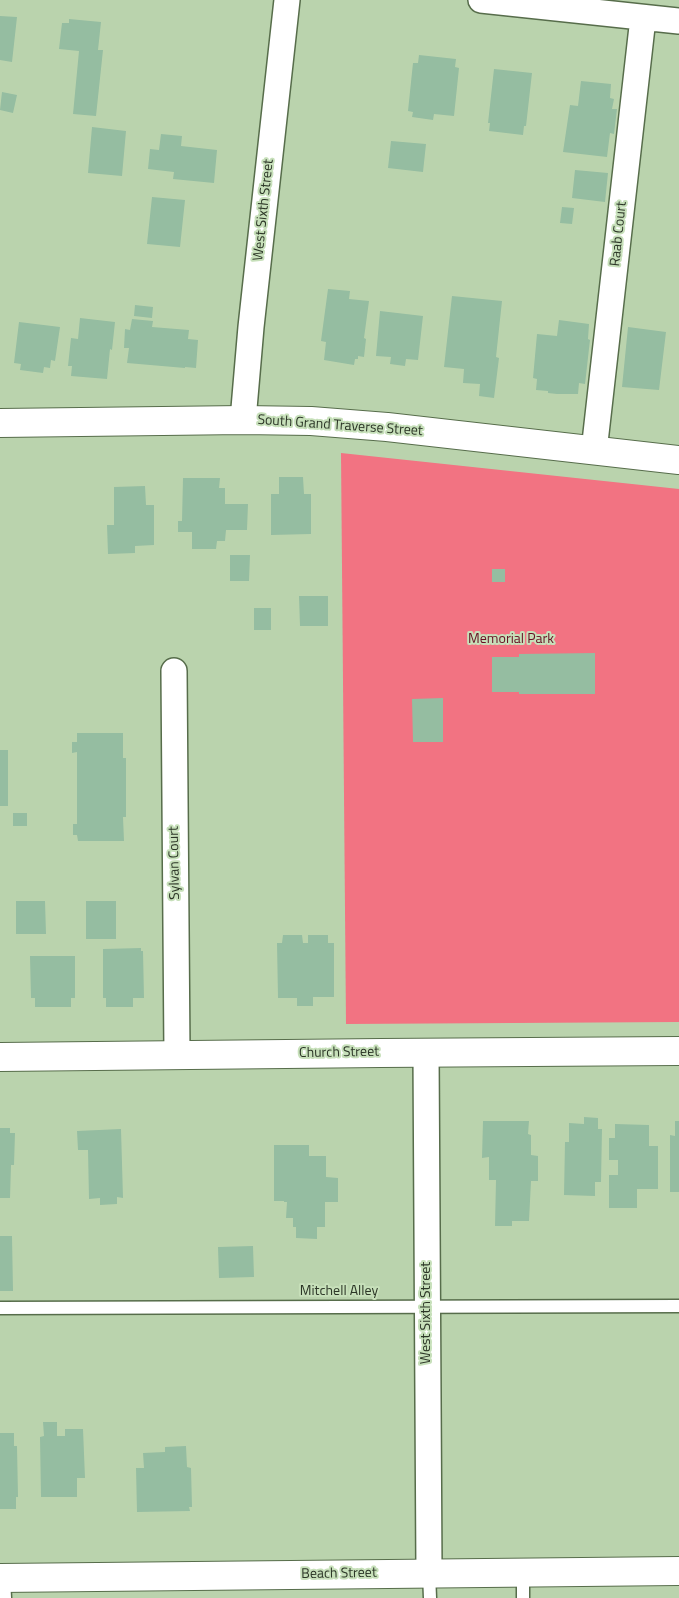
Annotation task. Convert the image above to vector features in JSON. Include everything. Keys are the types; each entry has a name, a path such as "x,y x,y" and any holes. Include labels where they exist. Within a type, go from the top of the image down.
{"main road":[{"name":"South Grand Traverse Street","path":"0,424 243,420 342,423 679,460"},
{"name":"Church Street","path":"0,1058 426,1052 679,1051"},
{"name":"Beach Street","path":"3,1585 523,1585 679,1571"}],"street":[{"name":"West Sixth Street","path":"243,420 287,0"},
{"path":"481,0 679,21"},
{"name":"Raab Court","path":"594,451 644,18"},
{"name":"Sylvan Court","path":"174,671 177,1055"},
{"name":"West Sixth Street","path":"426,1052 429,1585"}],"lane":[{"name":"Mitchell Alley","path":"0,1308 679,1306"}],"green space":[{"name":"Memorial Park","path":"341,453 679,489 679,1022 346,1024"}],"building":[{"path":"0,16 17,17 12,62 0,60"},
{"path":"69,19 101,22 98,50 103,50 96,116 73,114 79,51 59,49 62,23 69,23"},
{"path":"419,55 456,59 455,67 459,68 454,116 434,114 433,120 412,117 413,112 408,111 413,63 418,63"},
{"path":"494,69 532,73 526,126 524,126 523,135 489,131 490,123 488,123"},
{"path":"581,81 611,84 610,98 614,99 612,109 617,109 614,134 610,133 607,157 563,152 570,105 578,106"},
{"path":"2,92 17,95 13,113 0,110"},
{"path":"92,127 126,131 122,176 88,173"},
{"path":"161,134 182,136 181,146 217,150 214,183 173,179 174,172 148,169 150,149 159,150"},
{"path":"391,141 426,144 423,172 388,168"},
{"path":"575,170 608,173 605,202 572,198"},
{"path":"152,197 185,200 180,247 147,244"},
{"path":"562,207 574,208 572,224 560,223"},
{"path":"328,289 350,291 349,299 369,301 364,338 366,339 364,357 358,356 358,359 355,359 354,365 324,360 326,342 321,341"},
{"path":"452,296 502,301 496,357 499,358 494,398 479,396 480,384 463,383 464,369 444,367"},
{"path":"135,305 153,307 152,318 134,316"},
{"path":"380,311 423,316 418,360 406,359 405,366 390,364 391,357 376,356"},
{"path":"80,318 115,322 107,379 71,376 72,366 68,366 71,338 78,339"},
{"path":"132,319 153,321 152,327 189,330 188,339 198,340 196,368 127,363 129,348 124,348 125,329 130,330"},
{"path":"559,320 589,324 588,339 590,340 585,384 579,383 578,394 557,394 536,390 537,379 533,378 537,334 557,336"},
{"path":"19,322 60,327 55,361 51,360 50,368 44,367 43,373 20,370 21,364 14,363"},
{"path":"628,327 666,332 659,390 622,387"},
{"path":"279,477 303,477 304,494 311,494 311,534 271,535 271,494 279,494"},
{"path":"183,478 220,478 219,488 225,488 225,504 248,504 247,530 226,530 225,541 217,541 216,549 192,549 192,532 178,532 178,521 182,521"},
{"path":"145,486 146,505 154,505 154,545 135,546 135,553 108,554 107,525 114,525 114,487"},
{"path":"230,555 250,555 249,581 230,581"},
{"path":"492,569 505,569 505,582 492,582"},
{"path":"299,596 328,596 328,626 300,626"},
{"path":"254,608 271,608 271,630 254,630"},
{"path":"595,653 595,694 492,692 492,657 519,657 519,654"},
{"path":"443,698 443,742 413,742 412,699"},
{"path":"77,733 123,733 123,758 126,758 126,817 123,817 124,841 78,841 77,835 73,835 73,824 77,824 77,752 72,753 72,742 77,742"},
{"path":"0,750 8,750 8,806 0,806"},
{"path":"13,813 27,813 27,826 13,826"},
{"path":"16,901 45,901 46,934 16,934"},
{"path":"86,901 116,901 116,939 86,939"},
{"path":"283,935 302,935 303,943 308,943 308,935 328,935 328,943 334,943 334,997 313,997 313,1006 297,1006 297,998 278,998 277,943 282,943"},
{"path":"141,948 141,951 143,951 144,998 133,998 133,1007 106,1007 106,998 103,998 103,949"},
{"path":"30,956 75,956 75,998 71,998 71,1007 35,1007 35,998 31,998"},
{"path":"584,1117 598,1118 598,1129 602,1129 601,1182 595,1182 595,1196 564,1195 565,1142 569,1142 569,1123 584,1124"},
{"path":"483,1121 529,1121 528,1134 531,1135 531,1155 538,1156 538,1181 531,1181 529,1221 512,1221 512,1226 495,1226 496,1180 489,1180 489,1157 482,1158"},
{"path":"675,1121 679,1121 679,1192 670,1192 670,1135 675,1136"},
{"path":"615,1124 649,1125 649,1146 658,1146 658,1189 637,1189 637,1208 609,1208 609,1175 618,1175 618,1160 609,1160 609,1138 615,1138"},
{"path":"0,1128 10,1128 10,1133 15,1133 14,1165 11,1165 10,1198 0,1198"},
{"path":"121,1129 123,1198 117,1197 117,1204 100,1205 100,1198 89,1199 88,1150 78,1150 77,1131"},
{"path":"274,1145 309,1145 309,1156 326,1156 326,1177 338,1178 338,1202 325,1202 325,1227 317,1227 317,1239 296,1238 296,1227 293,1227 293,1218 286,1218 287,1202 274,1201"},
{"path":"0,1236 12,1236 13,1291 0,1291"},
{"path":"253,1246 254,1277 219,1278 218,1247"},
{"path":"43,1422 57,1422 57,1436 65,1436 65,1429 83,1429 85,1478 77,1478 77,1497 41,1497 40,1437 44,1436"},
{"path":"0,1433 14,1433 14,1446 17,1446 18,1497 16,1497 16,1509 0,1509"},
{"path":"186,1446 187,1467 191,1468 192,1507 189,1507 190,1511 137,1512 136,1468 144,1468 143,1453 165,1452 165,1447"}]}
